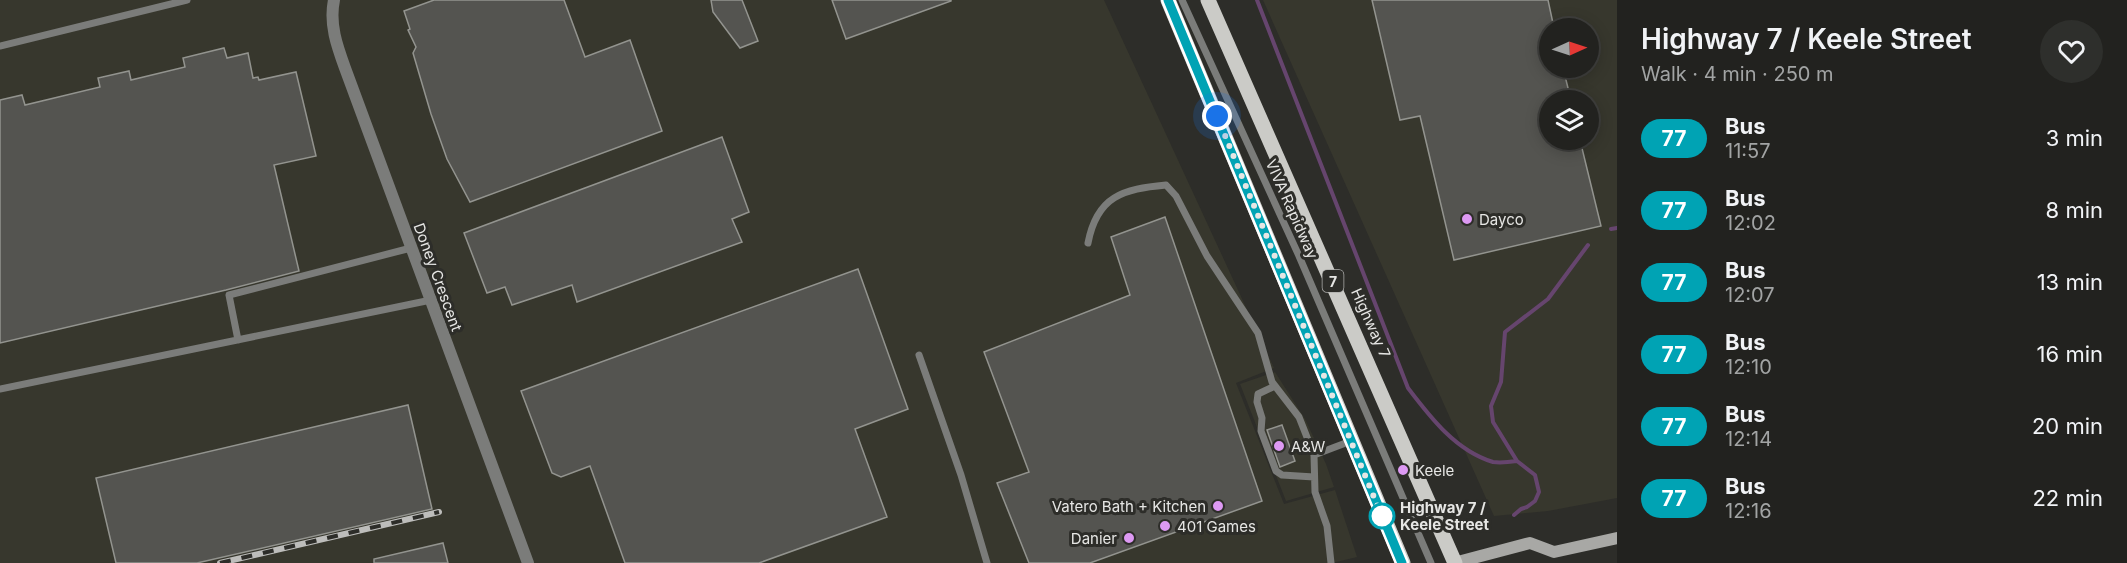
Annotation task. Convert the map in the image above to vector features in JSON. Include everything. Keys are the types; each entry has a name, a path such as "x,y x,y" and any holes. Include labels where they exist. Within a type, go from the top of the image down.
{"main road":[{"path":"1168,0 1402,563"},
{"name":"Highway 7","path":"1208,0 1455,563"},
{"path":"1455,563 1530,543 1554,552 1617,538"},
{"path":"1545,563 1554,552"}],"street":[{"name":"Doney Crescent","path":"334,0 332,19 337,44 528,563"}],"lane":[{"path":"0,46 187,0"},
{"name":"VIVA Rapidway","path":"1182,0 1299,256 1431,563"},
{"path":"1088,243 1092,225 1108,200 1141,188 1166,185 1176,196 1207,256 1258,333 1272,382 1299,417 1314,455 1315,492 1327,526 1331,563"},
{"path":"238,340 229,295 411,248"},
{"path":"0,389 431,300"},
{"path":"919,355 961,475 987,563"},
{"path":"1275,387 1258,394 1257,402 1262,418 1262,431 1276,471 1282,475 1314,477"},
{"path":"1314,455 1352,441"}],"shaded area":[{"path":"0,0 1104,0 1274,368 1236,383 1284,504 1335,490 1357,557 1332,563 0,563"},
{"path":"1263,0 1617,0 1617,498 1548,511 1494,516"},
{"path":"1275,372 1305,419 1334,487 1286,501 1240,384"}],"building":[{"path":"434,0 564,0 585,57 630,40 662,131 470,202 447,159 431,114 413,53 416,47 408,30 410,29 404,11"},
{"path":"711,0 742,0 758,41 740,48 713,12"},
{"path":"832,0 951,0 951,1 846,39"},
{"path":"1372,0 1548,0 1552,18 1539,18 1539,78 1566,78 1568,90 1539,90 1539,150 1582,150 1601,226 1454,260 1420,116 1400,120"},
{"path":"224,48 227,58 248,53 253,78 258,77 259,80 296,72 316,156 274,165 299,271 0,343 0,100 22,95 25,105 100,87 98,78 129,71 131,80 185,67 183,58"},
{"path":"722,137 749,212 732,219 742,242 577,302 572,285 512,305 505,287 487,293 464,233"},
{"path":"1165,217 1262,501 1090,563 1029,563 997,483 1029,472 984,352 1130,295 1111,237"},
{"path":"858,269 908,409 855,429 887,517 759,563 625,563 590,466 561,477 552,473 521,391"},
{"path":"408,405 432,509 197,563 116,563 96,478"},
{"name":"A&W","path":"1282,425 1295,461 1280,467 1267,430"},
{"path":"443,543 448,563 374,563 374,559"}],"waterway":[{"path":"1257,0 1408,388 1445,432 1467,450 1493,462 1517,461"},
{"path":"1611,229 1617,228"},
{"path":"1514,515 1535,501 1539,492 1535,475 1517,461 1493,422 1491,406 1501,382 1505,332 1548,299 1588,245"}],"railway":[{"path":"220,563 439,512"}],"bus line":[{"name":"77","path":"1168,0 1402,563"}],"place":[{"name":"Dayco","path":"1467,219"},
{"name":"A&W","path":"1279,446"},
{"name":"Keele","path":"1403,470"},
{"name":"Vatero Bath + Kitchen","path":"1218,506"},
{"name":"Highway 7 / Keele Street","path":"1382,516"},
{"name":"401 Games","path":"1165,526"},
{"name":"Danier","path":"1129,538"}],"route":[{"path":"1217,116 1383,519 1382,516"}]}
